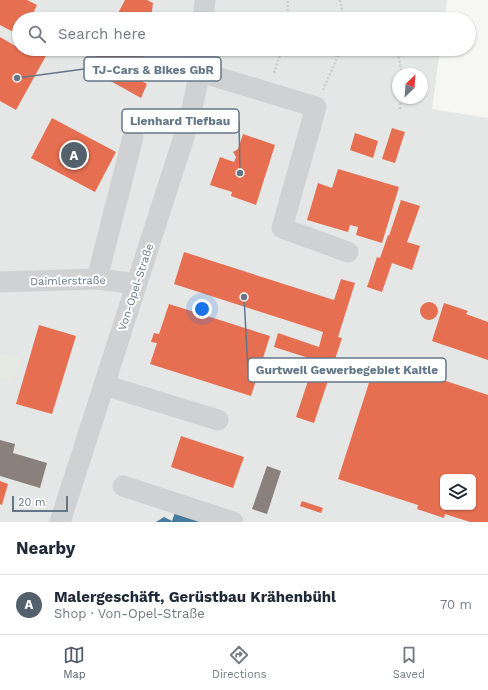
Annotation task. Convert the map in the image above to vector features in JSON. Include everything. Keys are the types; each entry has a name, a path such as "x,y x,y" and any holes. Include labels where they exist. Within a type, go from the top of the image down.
{"street":[{"path":"204,12 205,0"},
{"name":"Von-Opel-Straße","path":"60,522 190,118 200,72 201,56"},
{"path":"200,72 316,107 282,228 348,252"},
{"path":"97,279 133,137"},
{"name":"Daimlerstraße","path":"0,282 97,279 137,284"},
{"path":"104,385 218,420"},
{"path":"123,486 233,522"}],"path":[{"path":"287,12 288,0"},
{"path":"340,0 343,12"},
{"path":"266,92 280,56"},
{"path":"316,107 338,56"},
{"path":"398,56 401,68"},
{"path":"400,104 400,109"}],"shaded area":[{"path":"0,0 447,0 446,12 12,12 12,56 439,56 432,109 488,118 488,522 0,522"},
{"path":"0,353 20,359 13,382 0,378"}],"building: Shops":[{"path":"0,0 27,0 37,5 34,12 12,12 12,31 0,25"},
{"path":"125,0 147,0 153,3 152,12 119,12"},
{"path":"0,37 12,44 12,56 46,56 16,110 0,101"},
{"path":"96,56 144,56 143,60 148,63 140,80 147,84 141,98 89,69"},
{"path":"52,118 116,152 95,192 31,158"},
{"path":"392,128 405,132 395,163 382,159"},
{"path":"355,133 378,141 373,158 350,150"},
{"path":"243,134 275,145 256,205 231,196 232,192 210,185 220,157 234,162 236,157 233,152 238,149"},
{"path":"338,169 399,187 382,243 356,235 358,227 350,225 348,232 307,220 318,183 332,188"},
{"path":"401,200 420,206 407,242 420,246 412,270 392,263 382,292 367,287 377,257 380,258 388,235 389,236"},
{"path":"184,252 334,300 341,279 355,283 338,337 342,338 314,423 296,417 315,360 274,347 278,333 319,347 323,332 174,284"},
{"path":"429,302 435,305 438,311 435,317 429,320 423,317 420,311 423,305"},
{"path":"444,303 468,311 466,314 488,322 488,360 432,341"},
{"path":"169,304 270,336 251,396 150,364 157,343 151,342 154,333 159,334"},
{"path":"39,325 76,336 52,414 16,404"},
{"path":"377,358 488,395 488,522 470,522 445,514 444,518 417,509 418,505 338,479"},
{"path":"181,436 244,457 233,488 171,467"},
{"path":"0,481 8,484 2,505 0,504"},
{"path":"302,501 323,508 321,513 300,506"}],"building: Public":[{"path":"176,510 211,522 156,522 164,517 172,521"}],"building: Industry":[{"path":"0,440 15,444 13,453 47,463 40,488 0,476"},
{"path":"267,466 281,471 267,514 252,509"}],"place":[{"name":"TJ-Cars & Bikes GbR","path":"17,78"},
{"name":"Malergeschäft, Gerüstbau Krähenbühl","path":"74,155"},
{"name":"Lienhard Tiefbau","path":"240,173"},
{"name":"Gurtweil Gewerbegebiet Kaitle","path":"244,297"}]}
